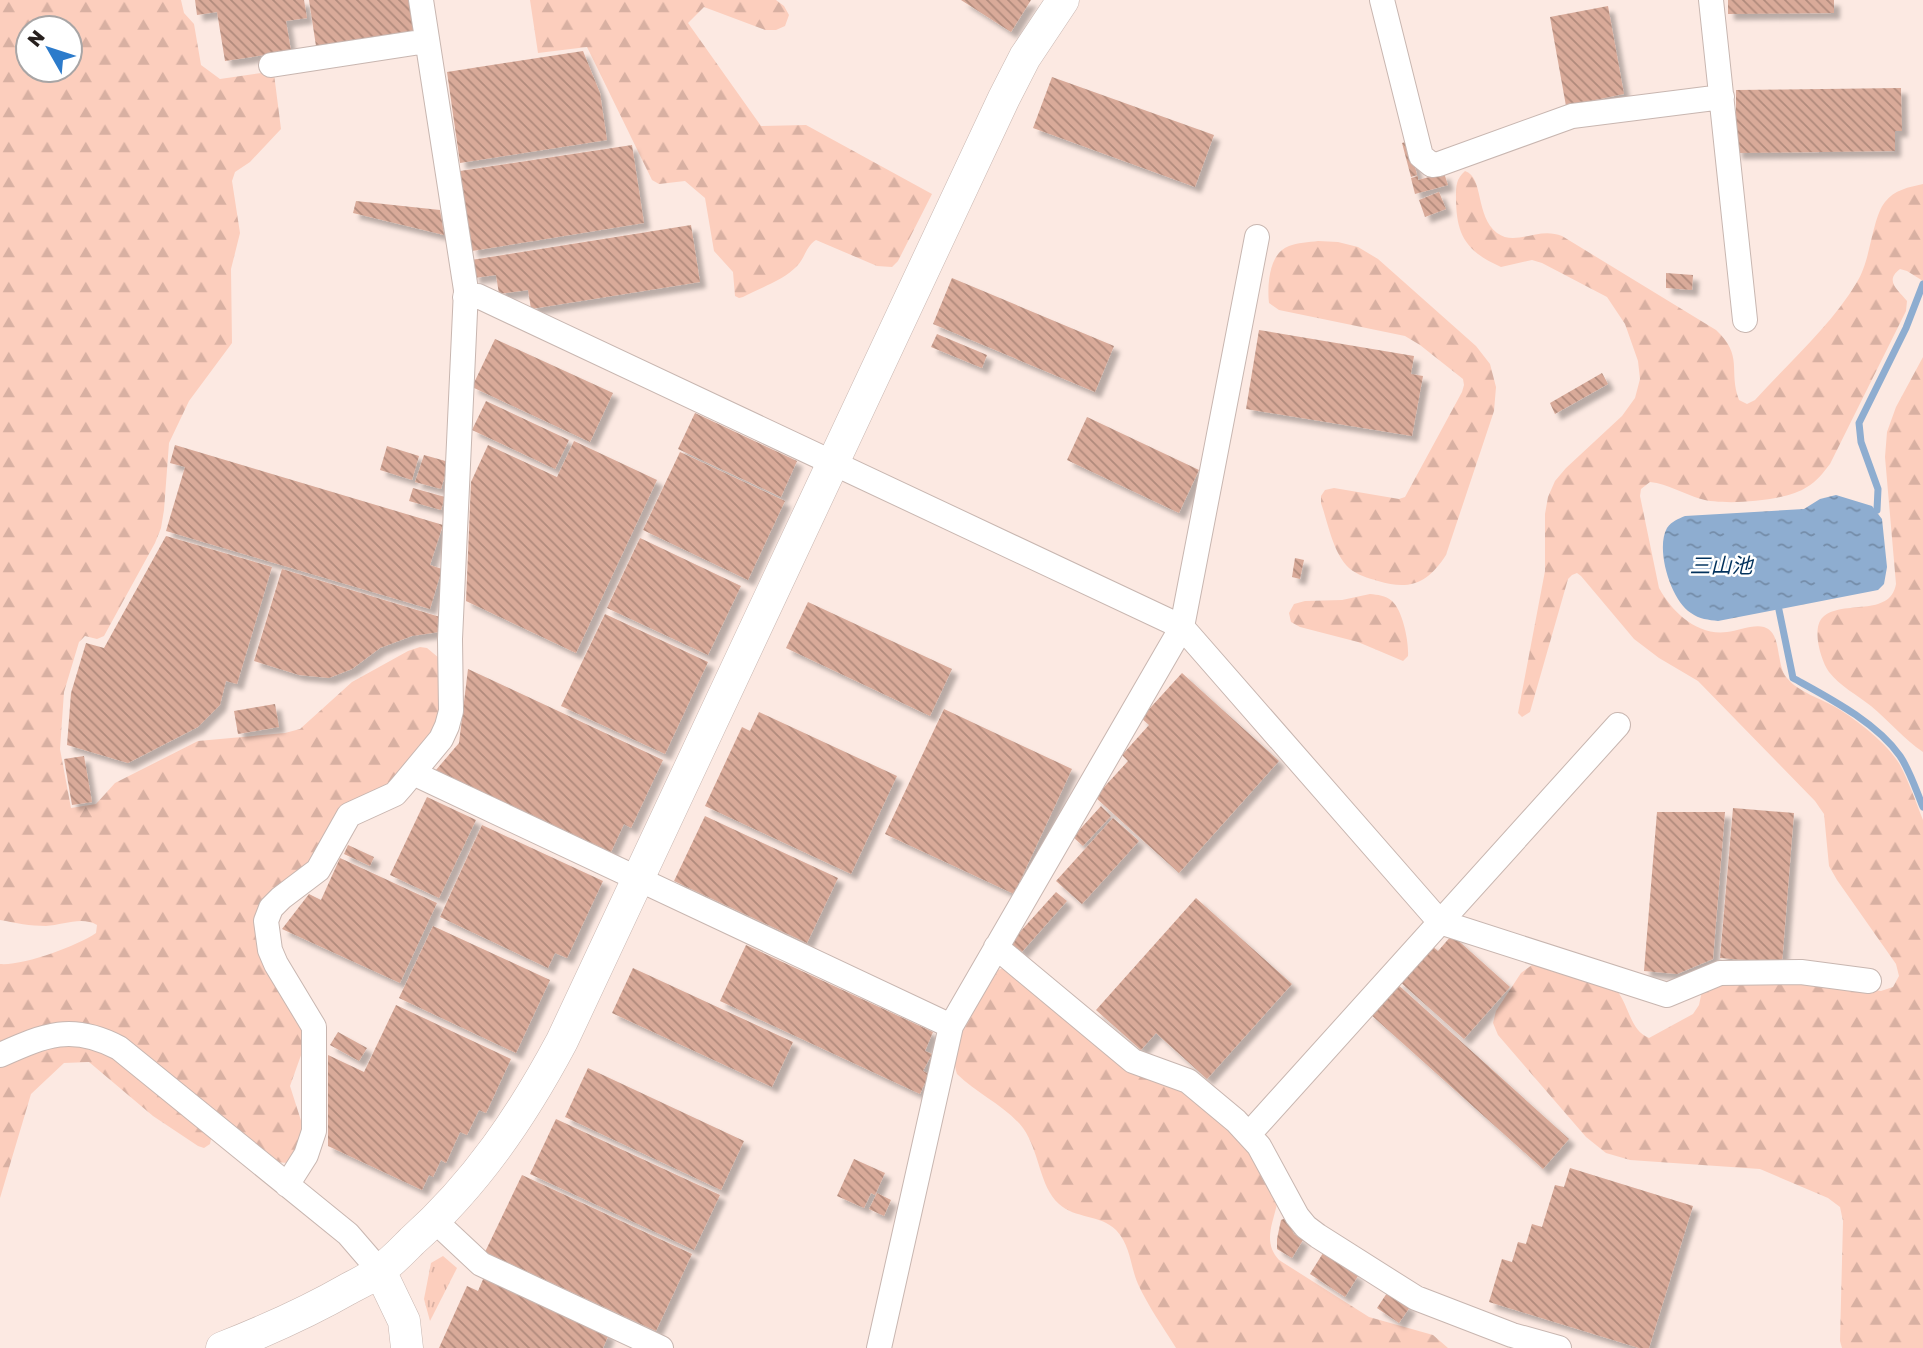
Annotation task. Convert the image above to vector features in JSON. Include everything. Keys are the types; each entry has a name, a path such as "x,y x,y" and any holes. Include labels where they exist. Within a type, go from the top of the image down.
{"street":[{"path":"287,1185 306,1156 314,1131 314,1027 276,964 270,950 266,921 271,908 281,898 318,870 349,815 395,794 441,739 451,711 450,639 465,297 421,0"},
{"path":"222,1348 315,1307 380,1271 435,1221 472,1180 506,1136 536,1090 562,1041 1009,87 1025,57 1063,0"},
{"path":"1382,0 1421,156 1425,162 1432,165 1572,116 1721,97"},
{"path":"1712,0 1745,320"},
{"path":"271,65 427,41"},
{"path":"879,1348 951,1026 1182,627 1256,237"},
{"path":"465,297 478,296 1182,627 1440,922 1667,995 1720,973 1801,972 1869,981"},
{"path":"1250,1134 1618,725"},
{"path":"413,773 951,1026"},
{"path":"996,947 1133,1061 1188,1081 1250,1134 1268,1161 1297,1216 1318,1236 1416,1298 1512,1335 1559,1348"},
{"path":"0,1055 57,1033 79,1033 100,1038 119,1048 348,1234 380,1271 404,1321 407,1348"},
{"path":"435,1221 481,1264 661,1348"}],"green space":[{"path":"0,0 181,0 184,13 194,24 201,65 220,79 268,72 274,74 281,129 250,162 235,172 232,181 240,233 231,269 232,343 189,401 169,443 161,528 104,636 97,639 85,636 79,642 64,692 60,749 71,808 96,804 115,783 198,741 285,733 300,729 352,682 420,647 427,648 439,658 440,723 396,781 264,904 303,1023 305,1044 290,1086 304,1130 303,1141 288,1163 275,1162 124,1040 0,1044 0,964 22,962 63,949 96,933 97,925 85,921 40,926 0,920"},
{"path":"530,0 776,0 784,6 789,15 785,26 776,30 765,30 704,7 688,23 761,126 806,125 932,194 898,261 892,267 877,266 816,240 797,266 785,275 743,297 735,296 733,272 714,251 705,198 685,181 659,184 652,180 587,47 538,53"},
{"path":"1465,171 1475,181 1485,217 1497,233 1512,238 1544,233 1562,236 1716,330 1730,348 1739,400 1747,404 1755,400 1809,343 1847,298 1862,273 1877,218 1885,202 1897,192 1923,184 1923,281 1900,269 1895,273 1894,285 1907,301 1906,311 1830,464 1820,477 1798,492 1756,501 1712,501 1650,482 1641,489 1640,496 1659,588 1671,606 1687,621 1706,630 1727,632 1760,626 1770,630 1787,678 1804,691 1854,719 1881,741 1895,757 1923,820 1923,1348 1842,1348 1843,1221 1840,1207 1828,1198 1760,1169 1630,1160 1606,1153 1586,1137 1498,1035 1493,1023 1496,1011 1521,973 1532,965 1543,964 1618,992 1638,1030 1649,1038 1693,1014 1699,1005 1702,991 1721,981 1801,980 1881,991 1893,987 1899,976 1896,964 1829,866 1824,814 1815,801 1698,681 1659,658 1634,639 1577,573 1568,579 1530,712 1522,717 1518,713 1545,571 1545,514 1548,497 1555,481 1566,468 1622,416 1635,398 1640,379 1638,361 1625,324 1607,297 1542,263 1532,260 1501,267 1471,248 1461,231 1456,210 1457,183"},
{"path":"1318,241 1358,247 1378,259 1476,346 1490,364 1496,387 1494,411 1446,555 1425,578 1409,585 1389,584 1363,576 1343,562 1335,546 1321,496 1325,490 1334,488 1399,499 1405,497 1462,392 1463,379 1405,336 1279,310 1269,303 1269,279 1277,255 1289,246"},
{"path":"1923,357 1923,752 1833,677 1818,644 1818,629 1823,617 1832,612 1885,601 1896,584 1885,457 1887,432 1896,407"},
{"path":"1370,594 1389,599 1399,612 1408,650 1408,656 1403,661 1358,642 1300,627 1291,622 1289,613 1294,604 1342,600"},
{"path":"1007,967 1185,1087 1232,1126 1278,1198 1270,1238 1279,1260 1369,1317 1433,1335 1448,1348 1176,1348 1142,1292 1121,1236 1103,1221 1072,1212 1059,1204 1047,1188 1029,1137 1023,1128 1008,1113 957,1074 956,1047 966,1019 998,970"},
{"path":"78,1043 113,1056 211,1139 210,1144 204,1148 198,1146 153,1116 89,1062 64,1063 31,1094 0,1198 0,1066 40,1048"},
{"path":"443,1256 457,1268 430,1321 424,1299 431,1263"}],"water":[{"name":"三山池","path":"1836,495 1872,506 1882,519 1887,567 1884,584 1878,590 1718,621 1694,615 1677,598 1667,574 1663,548 1667,528 1673,522 1685,516 1804,509 1820,499"}],"building":[{"path":"195,0 304,0 307,18 286,21 291,51 225,61 217,12 197,15"},
{"path":"309,0 411,0 416,31 316,46"},
{"path":"961,0 1031,0 1011,32"},
{"path":"1728,0 1834,0 1834,13 1728,14"},
{"path":"1608,6 1624,94 1566,106 1550,17"},
{"path":"583,51 600,93 607,140 460,163 447,72"},
{"path":"1052,77 1214,135 1195,187 1033,128"},
{"path":"1901,88 1902,131 1895,131 1895,151 1736,153 1736,90"},
{"path":"1409,141 1417,175 1411,177 1402,143"},
{"path":"632,145 644,223 472,251 460,171"},
{"path":"1444,173 1448,185 1415,194 1411,178 1418,176 1418,180"},
{"path":"1439,192 1446,209 1425,217 1419,200"},
{"path":"356,201 440,210 444,235 353,213"},
{"path":"691,225 700,282 531,309 528,290 499,294 496,275 474,278 471,260"},
{"path":"1666,273 1693,275 1692,290 1666,288"},
{"path":"952,278 1114,346 1095,392 933,324"},
{"path":"1259,330 1414,356 1411,374 1423,376 1412,436 1246,409"},
{"path":"937,334 987,355 982,368 931,347"},
{"path":"495,339 613,393 590,442 472,387"},
{"path":"1602,373 1608,384 1555,414 1550,403"},
{"path":"486,401 569,440 555,469 472,430"},
{"path":"695,413 797,461 781,497 678,449"},
{"path":"1087,417 1199,470 1179,513 1067,460"},
{"path":"574,441 657,480 576,653 466,601 471,482 488,445 557,477"},
{"path":"175,445 443,525 430,565 442,569 430,609 166,531 185,467 170,463"},
{"path":"387,446 419,456 412,480 380,470"},
{"path":"680,452 785,501 748,580 643,530"},
{"path":"424,455 449,462 441,489 415,482"},
{"path":"413,488 445,497 441,510 409,501"},
{"path":"166,536 272,567 237,684 226,681 220,705 198,727 128,763 67,745 71,693 86,643 104,648"},
{"path":"640,538 741,586 708,655 607,608"},
{"path":"1295,558 1304,560 1300,579 1292,577"},
{"path":"282,569 440,617 439,632 412,636 380,648 352,669 329,678 299,675 254,661"},
{"path":"808,602 952,669 930,716 786,648"},
{"path":"605,614 708,662 665,754 561,706"},
{"path":"468,669 663,760 631,828 624,824 611,852 436,770 459,743"},
{"path":"1182,673 1279,761 1179,873 1095,797 1128,761 1122,755 1149,725 1141,718"},
{"path":"275,704 279,727 238,734 234,711"},
{"path":"944,709 1072,769 1014,894 885,834"},
{"path":"759,712 897,776 851,874 705,806 742,727 750,731"},
{"path":"84,756 92,802 72,805 64,759"},
{"path":"427,797 476,820 439,898 390,875"},
{"path":"1101,806 1111,816 1083,846 1073,837"},
{"path":"1733,808 1794,813 1782,963 1720,958"},
{"path":"1657,812 1725,812 1713,959 1677,974 1644,971"},
{"path":"705,816 838,878 807,943 674,881"},
{"path":"1113,818 1139,841 1082,904 1056,881"},
{"path":"482,825 603,881 567,958 555,953 548,968 440,917"},
{"path":"348,845 374,857 370,866 344,854"},
{"path":"340,858 437,903 400,983 282,929 309,894 321,900"},
{"path":"1056,892 1067,901 1021,953 1010,943"},
{"path":"1196,898 1292,984 1207,1079 1156,1033 1141,1050 1096,1010"},
{"path":"433,926 550,980 516,1053 399,998"},
{"path":"1452,935 1510,987 1464,1039 1398,980 1430,944 1438,951"},
{"path":"746,945 933,1032 925,1051 932,1054 923,1071 929,1074 920,1094 720,1001"},
{"path":"633,968 793,1042 772,1087 612,1013"},
{"path":"1395,982 1569,1139 1543,1169 1368,1012"},
{"path":"396,1005 511,1059 486,1113 479,1110 467,1135 460,1132 446,1163 441,1160 433,1177 429,1175 422,1190 328,1146 328,1055 364,1072"},
{"path":"338,1032 367,1048 359,1061 330,1045"},
{"path":"588,1068 744,1141 721,1190 565,1117"},
{"path":"556,1119 720,1195 694,1250 530,1174"},
{"path":"854,1159 885,1173 875,1195 871,1193 864,1208 837,1196"},
{"path":"1570,1168 1693,1206 1649,1348 1639,1348 1489,1302 1502,1259 1512,1262 1518,1242 1526,1244 1532,1224 1542,1227 1555,1185 1564,1187"},
{"path":"522,1175 692,1254 656,1331 485,1252"},
{"path":"877,1193 891,1200 884,1216 869,1209"},
{"path":"1286,1218 1294,1234 1303,1240 1292,1258 1277,1249 1281,1220"},
{"path":"1323,1253 1358,1276 1345,1297 1310,1274"},
{"path":"484,1277 609,1334 603,1348 439,1348 467,1286 478,1291"},
{"path":"1387,1293 1410,1307 1399,1323 1377,1308"}],"waterway":[{"path":"1877,510 1878,489 1861,442 1859,423 1906,328 1923,284"},
{"path":"1779,610 1793,678 1851,712 1878,732 1900,756 1923,807"}]}
